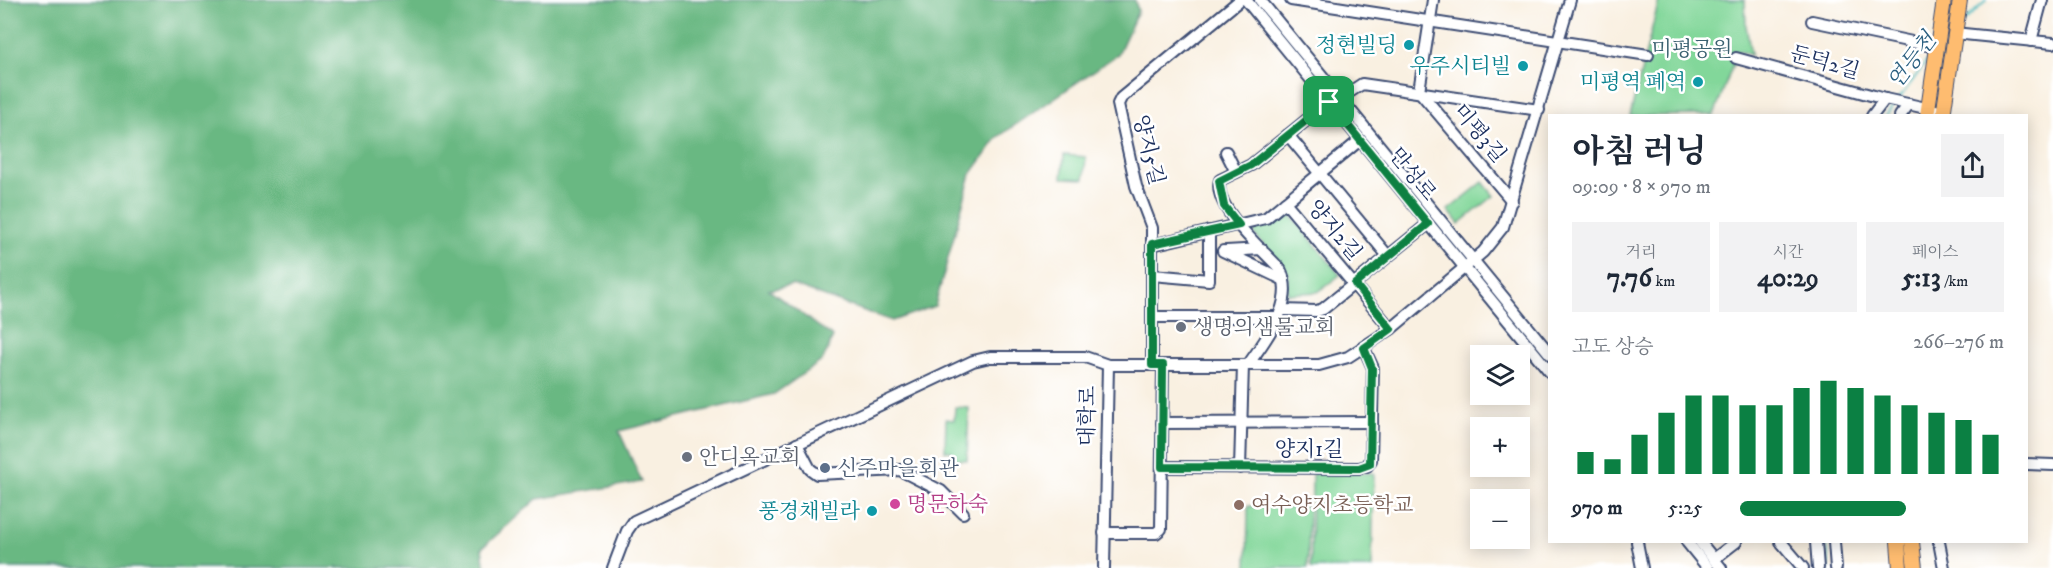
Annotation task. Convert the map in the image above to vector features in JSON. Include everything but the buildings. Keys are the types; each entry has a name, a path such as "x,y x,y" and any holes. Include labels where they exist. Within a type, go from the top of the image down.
{"main road":[{"path":"1944,114 1960,0"},
{"path":"1928,112 1943,5"},
{"path":"1936,50 1951,56"},
{"path":"1898,543 1900,568"},
{"path":"1912,543 1914,568"}],"street":[{"name":"양지5길","path":"1157,365 1152,317 1151,226 1137,186 1118,104 1121,98 1240,0"},
{"name":"만성로","path":"1246,0 1474,260 1548,352"},
{"name":"만성로","path":"1260,0 1334,100 1360,140 1548,370"},
{"path":"1296,0 1558,39 1648,55"},
{"path":"1419,91 1433,0"},
{"name":"미평3길","path":"1463,268 1499,235 1512,201 1570,0"},
{"path":"2031,40 2042,0"},
{"path":"1812,21 1936,50"},
{"path":"1954,33 2053,43"},
{"name":"둔덕2길","path":"1736,58 1909,104"},
{"name":"미평3길","path":"1236,172 1251,165 1334,100 1362,84 1539,110"},
{"name":"미평3길","path":"1419,91 1512,201"},
{"path":"1874,114 1885,99"},
{"path":"1902,114 1909,104 1928,112 1944,114"},
{"name":"양지2길","path":"1288,135 1388,256"},
{"path":"1152,244 1266,218 1360,140"},
{"path":"1226,152 1236,172 1219,183 1226,210 1280,268 1284,280 1281,314 1246,365 1240,468"},
{"name":"양지2길","path":"1285,202 1391,329"},
{"name":"양지2길","path":"1152,317 1320,311 1428,224"},
{"path":"1152,275 1208,281 1210,278 1209,231"},
{"path":"1210,251 1262,249"},
{"path":"1223,251 1284,280"},
{"name":"대학로","path":"1104,568 1108,364 1331,363 1364,348 1391,329 1463,268"},
{"name":"양지1길","path":"1162,467 1364,467 1371,460 1372,368 1364,348"},
{"path":"613,568 627,531 637,520 981,358 1084,357 1108,364"},
{"path":"1104,533 1160,530 1162,423 1157,365"},
{"name":"양지1길","path":"1162,423 1372,422"},
{"path":"796,444 810,469 817,474 830,476 886,469 900,470 941,491 963,513"},
{"path":"2028,464 2053,465"},
{"path":"1637,543 1642,568"},
{"path":"1688,543 1711,566"},
{"path":"1700,543 1711,566"},
{"path":"1711,566 1735,543"},
{"path":"1782,543 1803,568"},
{"path":"1816,543 1818,568"},
{"path":"1834,543 1836,568"},
{"path":"1939,543 1944,568"}],"green space":[{"path":"0,0 1135,0 1138,11 1118,54 998,137 971,174 935,306 892,321 792,285 769,290 833,337 823,360 774,394 619,431 642,482 537,499 482,548 485,568 0,568"},
{"name":"미평공원","path":"1659,0 1745,0 1746,26 1751,55 1738,51 1714,114 1630,114"},
{"path":"1064,155 1086,157 1084,179 1062,178"},
{"path":"1483,182 1494,196 1459,224 1448,210"},
{"path":"1283,211 1289,213 1340,275 1318,292 1287,294 1288,274 1255,235 1252,226 1264,224"},
{"path":"955,407 969,408 967,460 952,459 952,451 945,451 946,419 954,420"},
{"path":"1374,473 1372,568 1311,568 1312,474"},
{"path":"1248,506 1309,507 1308,568 1247,568"}],"waterway":[{"name":"연등천","path":"1962,23 1987,0"},
{"name":"연등천","path":"1899,99 1929,58"},
{"name":"연등천","path":"1887,114 1893,106"},
{"name":"연등천","path":"1827,543 1829,568"}],"place":[{"name":"정현빌딩","path":"1409,45"},
{"name":"우주시티빌","path":"1523,66"},
{"name":"미평역 폐역","path":"1698,82"},
{"name":"생명의샘물교회","path":"1181,327"},
{"name":"안디옥교회","path":"687,457"},
{"name":"신주마을회관","path":"825,468"},
{"name":"명문하숙","path":"895,504"},
{"name":"여수양지초등학교","path":"1239,505"},
{"name":"풍경채빌라","path":"872,511"}],"route":[{"path":"1329,102 1428,224 1355,284 1391,329 1364,348 1368,353 1372,368 1370,464 1359,468 1162,467 1163,365 1152,365 1152,244 1239,225 1224,206 1220,197 1219,181 1251,165 1329,102"}]}
